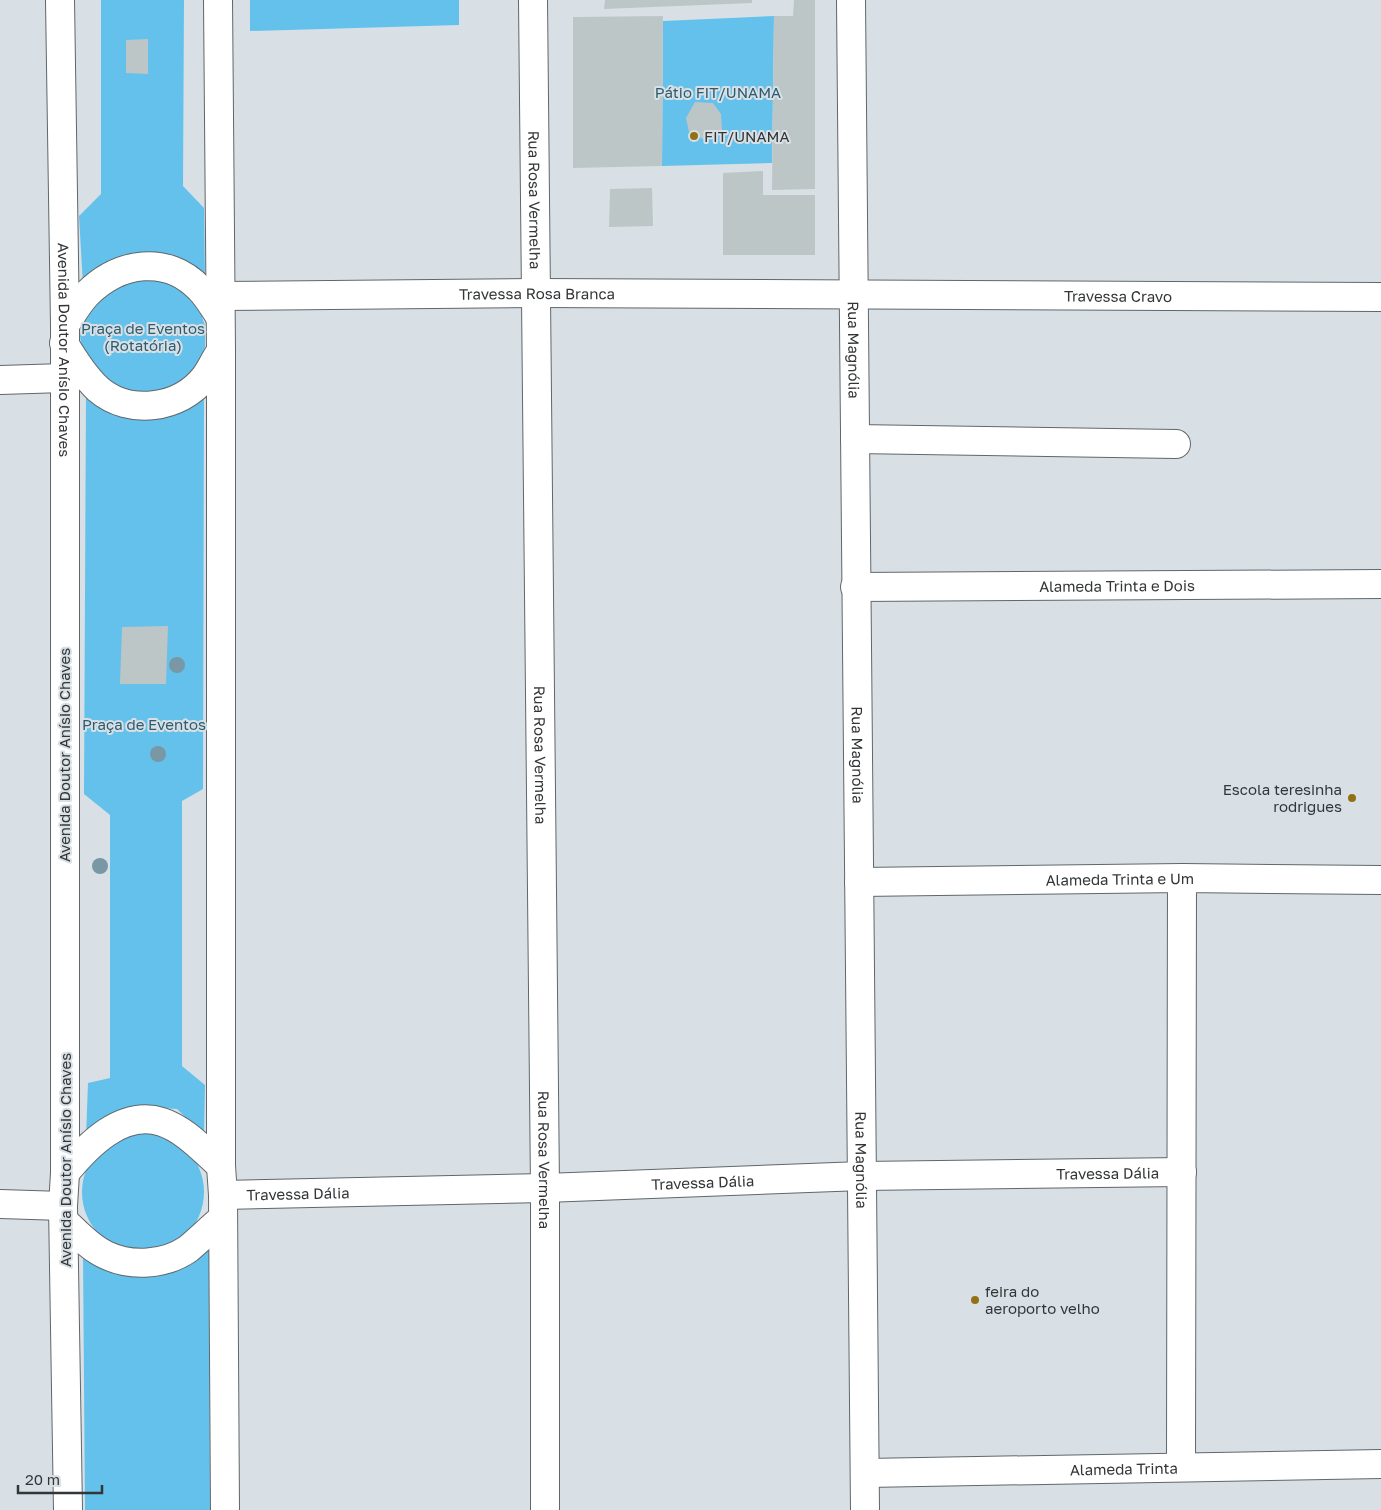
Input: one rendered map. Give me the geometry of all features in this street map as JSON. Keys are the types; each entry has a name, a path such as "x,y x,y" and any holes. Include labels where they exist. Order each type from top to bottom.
{"street":[{"name":"Avenida Doutor Anísio Chaves","path":"60,0 64,334 64,1213 68,1510"},
{"path":"218,0 219,307 221,351 220,1166 223,1206 225,1510"},
{"name":"Rua Rosa Vermelha","path":"533,0 545,1188 545,1510"},
{"name":"Rua Magnólia","path":"851,0 855,587 866,1510"},
{"path":"219,307 180,272 165,267 146,265 120,271 104,279 86,295 64,334 83,373 98,389 116,400 141,406 158,405 179,397 191,389 204,378 221,351"},
{"name":"Travessa Rosa Branca","path":"219,307 537,293 854,294"},
{"name":"Travessa Cravo","path":"854,294 1381,297"},
{"path":"0,380 64,378"},
{"path":"854,439 1176,444"},
{"name":"Alameda Trinta e Dois","path":"855,587 1381,584"},
{"path":"1181,1467 1182,878"},
{"name":"Alameda Trinta e Um","path":"858,882 1182,878 1381,880"},
{"path":"65,1173 96,1140 129,1122 147,1119 162,1122 175,1128 220,1166"},
{"name":"Travessa Dália","path":"223,1206 545,1188 862,1176 1182,1172"},
{"path":"0,1204 64,1213 105,1255 122,1261 141,1263 158,1261 186,1250 223,1206"},
{"name":"Alameda Trinta","path":"866,1473 1381,1464"}],"green space":[{"path":"101,0 184,0 183,186 204,208 205,277 163,256 116,258 83,285 79,216 101,194"},
{"path":"250,0 459,0 459,25 250,31"},
{"name":"Pátio FIT/UNAMA","path":"774,16 772,163 662,166 663,21"},
{"name":"Praça de Eventos (Rotatória)","path":"149,274 186,291 199,307 205,326 205,347 198,367 168,395 127,398 83,357 80,336 84,316 94,298"},
{"name":"Praça de Eventos","path":"204,391 203,789 182,801 182,1066 205,1085 204,1135 177,1109 143,1107 86,1137 88,1083 110,1078 110,815 84,794 86,394 118,415 141,420 167,418 184,410"},
{"path":"143,1131 166,1136 186,1149 199,1169 204,1192 199,1215 186,1235 166,1248 143,1253 120,1248 100,1235 87,1215 82,1192 87,1169 100,1149 120,1136"},
{"path":"209,1249 210,1510 85,1510 83,1255"}],"building":[{"path":"605,0 752,0 752,3 604,9"},
{"path":"794,0 815,0 815,189 772,190 774,16 793,16"},
{"path":"663,16 662,166 573,168 573,17"},
{"path":"148,39 148,74 126,73 126,40"},
{"path":"695,102 713,103 721,114 722,130 705,140 689,132 686,118"},
{"path":"763,171 763,195 815,195 815,255 723,255 723,173"},
{"path":"652,188 653,226 609,227 610,189"},
{"path":"168,626 166,684 120,684 122,627"}],"place":[{"name":"FIT/UNAMA","path":"694,136"},
{"name":"Escola teresinha rodrigues","path":"1352,798"},
{"name":"feira do aeroporto velho","path":"975,1300"}]}
